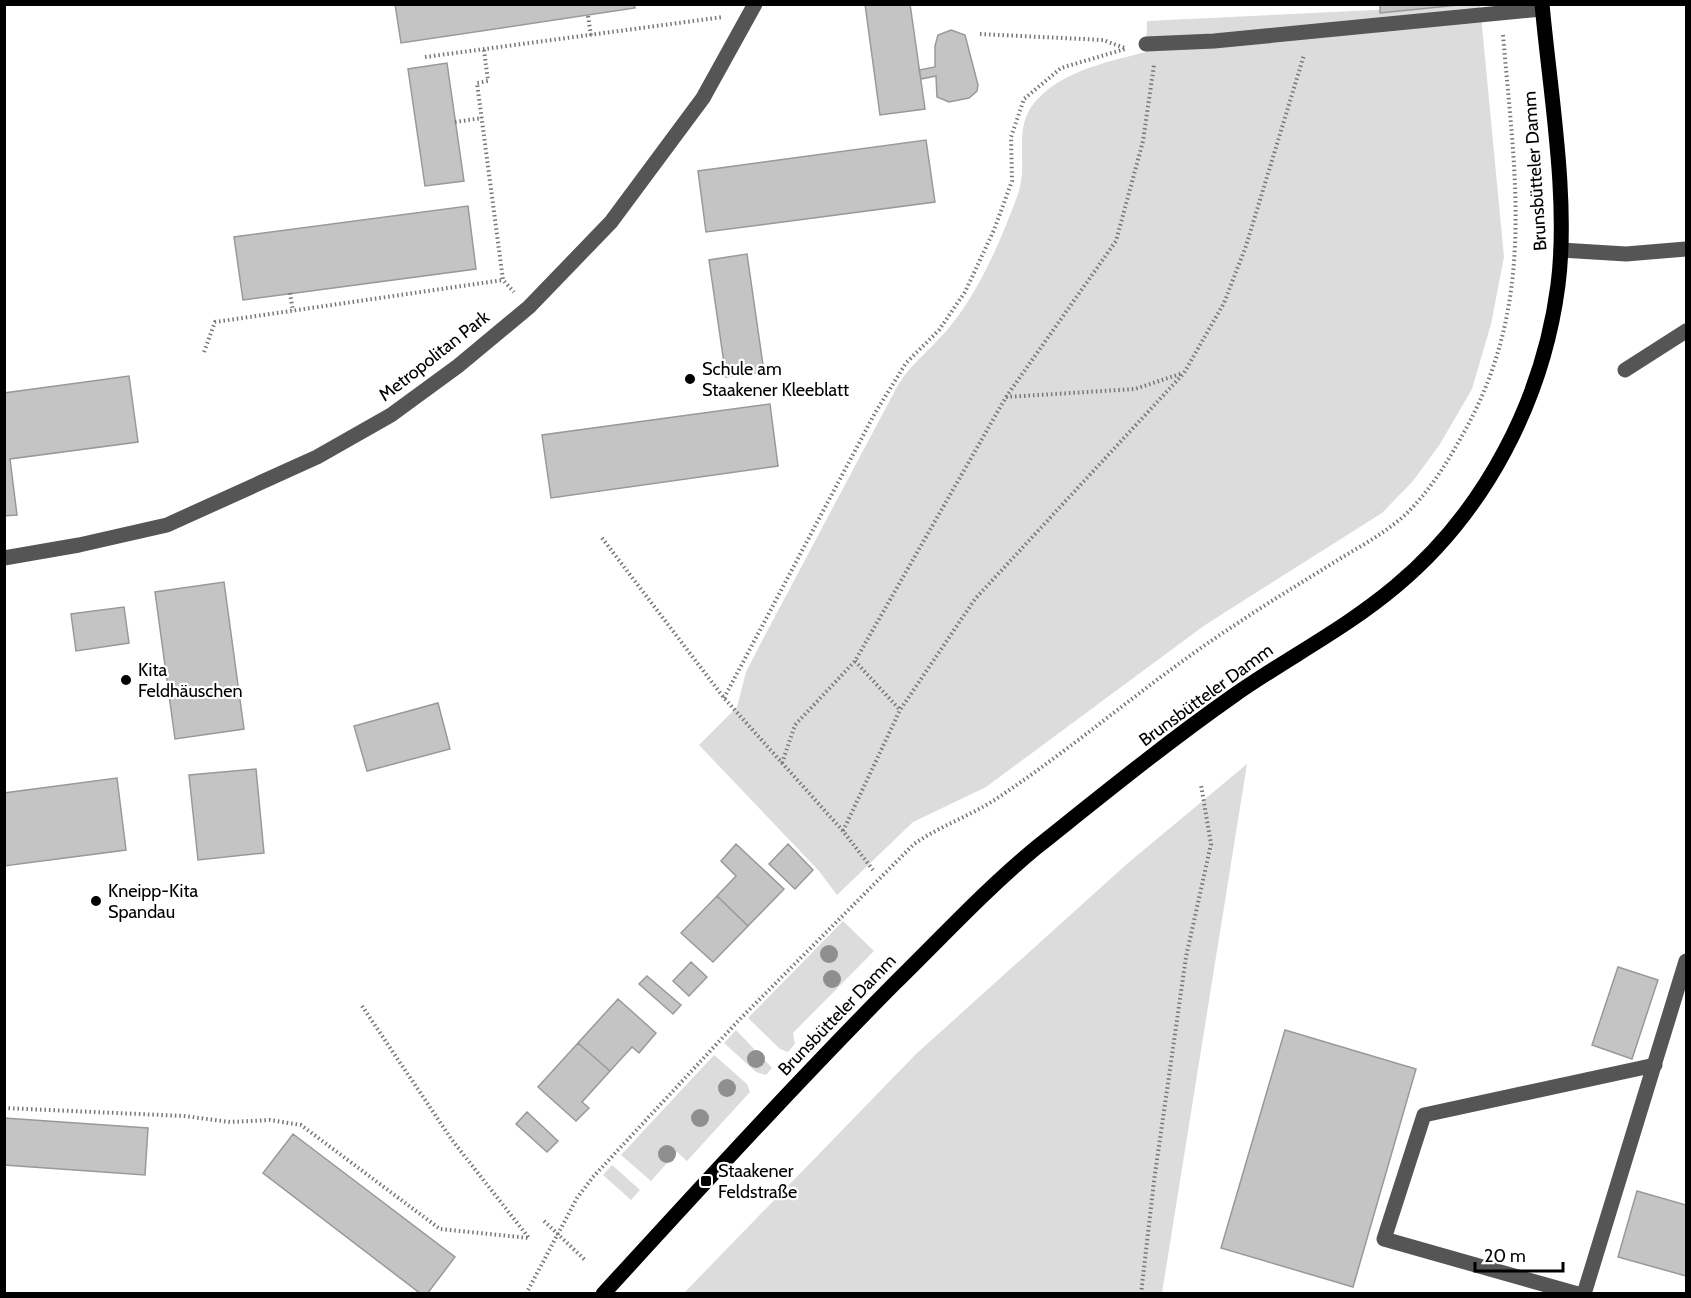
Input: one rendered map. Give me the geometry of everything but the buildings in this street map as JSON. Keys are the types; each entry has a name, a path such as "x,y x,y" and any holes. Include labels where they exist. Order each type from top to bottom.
{"main road":[{"name":"Brunsbütteler Damm","path":"603,1293 817,1062 987,892 1035,849 1231,698 1339,629 1396,586 1440,545 1479,496 1508,445 1533,389 1547,344 1558,286 1561,250 1560,201 1542,7"}],"street":[{"path":"1152,44 1301,33 1542,7"},
{"name":"Metropolitan Park","path":"4,558 80,545 167,525 317,457 392,415 458,366 529,307 611,222 703,98 753,9"},
{"path":"1561,250 1626,254 1686,249"},
{"path":"1625,370 1686,331"},
{"path":"1584,1293 1686,961"},
{"path":"1578,1293 1384,1239 1424,1115 1655,1065"}],"path":[{"path":"425,57 591,36 753,9"},
{"path":"526,1293 577,1198 593,1177 739,1020 914,843 939,827 994,800 1235,624 1380,534 1405,514 1426,491 1448,462 1476,412 1493,370 1507,319 1515,273 1518,215 1501,13"},
{"path":"588,16 591,36"},
{"path":"843,831 900,710 975,599 1184,373 1224,303 1246,246 1305,60 1301,33"},
{"path":"980,34 1103,40 1125,48"},
{"path":"724,698 875,413 906,363 939,330 965,292 994,230 1012,181 1011,137 1024,99 1061,68 1125,48 1152,44 1143,141 1116,241 1006,397 855,661 795,725 782,764"},
{"path":"484,50 488,81 477,83 503,280 529,307"},
{"path":"455,122 482,118"},
{"path":"204,352 215,322 503,280"},
{"path":"290,293 292,311"},
{"path":"1006,397 1135,389 1184,373"},
{"path":"602,538 724,698 843,831 873,870"},
{"path":"855,661 900,710"},
{"path":"1141,1293 1154,1181 1186,957 1211,844 1201,785"},
{"path":"4,1108 184,1116 230,1122 270,1120 301,1125 440,1229 529,1238 452,1140 362,1006"},
{"path":"544,1221 585,1260"}],"shaded area":[{"path":"1480,5 1504,257 1491,324 1472,389 1440,444 1413,481 1382,513 1205,625 986,787 913,822 837,895 819,871 699,745 737,707 746,672 898,385 963,310 981,278 998,245 1018,194 1021,182 1024,123 1035,102 1046,91 1072,75 1146,52 1147,21"},
{"path":"1247,764 1162,1293 684,1293 916,1054 1128,863"},
{"path":"843,921 874,951 793,1033 795,1044 788,1052 780,1049 748,1018"},
{"path":"736,1030 772,1068 766,1075 756,1072 724,1043"},
{"path":"714,1055 747,1084 750,1092 687,1161 677,1152 651,1181 621,1155"},
{"path":"612,1165 640,1190 631,1200 603,1175"}],"place":[{"name":"Schule am Staakener Kleeblatt","path":"690,379"},
{"name":"Kita Feldhäuschen","path":"126,680"},
{"name":"Kneipp-Kita Spandau","path":"96,901"},
{"name":"Staakener Feldstraße","path":"706,1181"}]}
